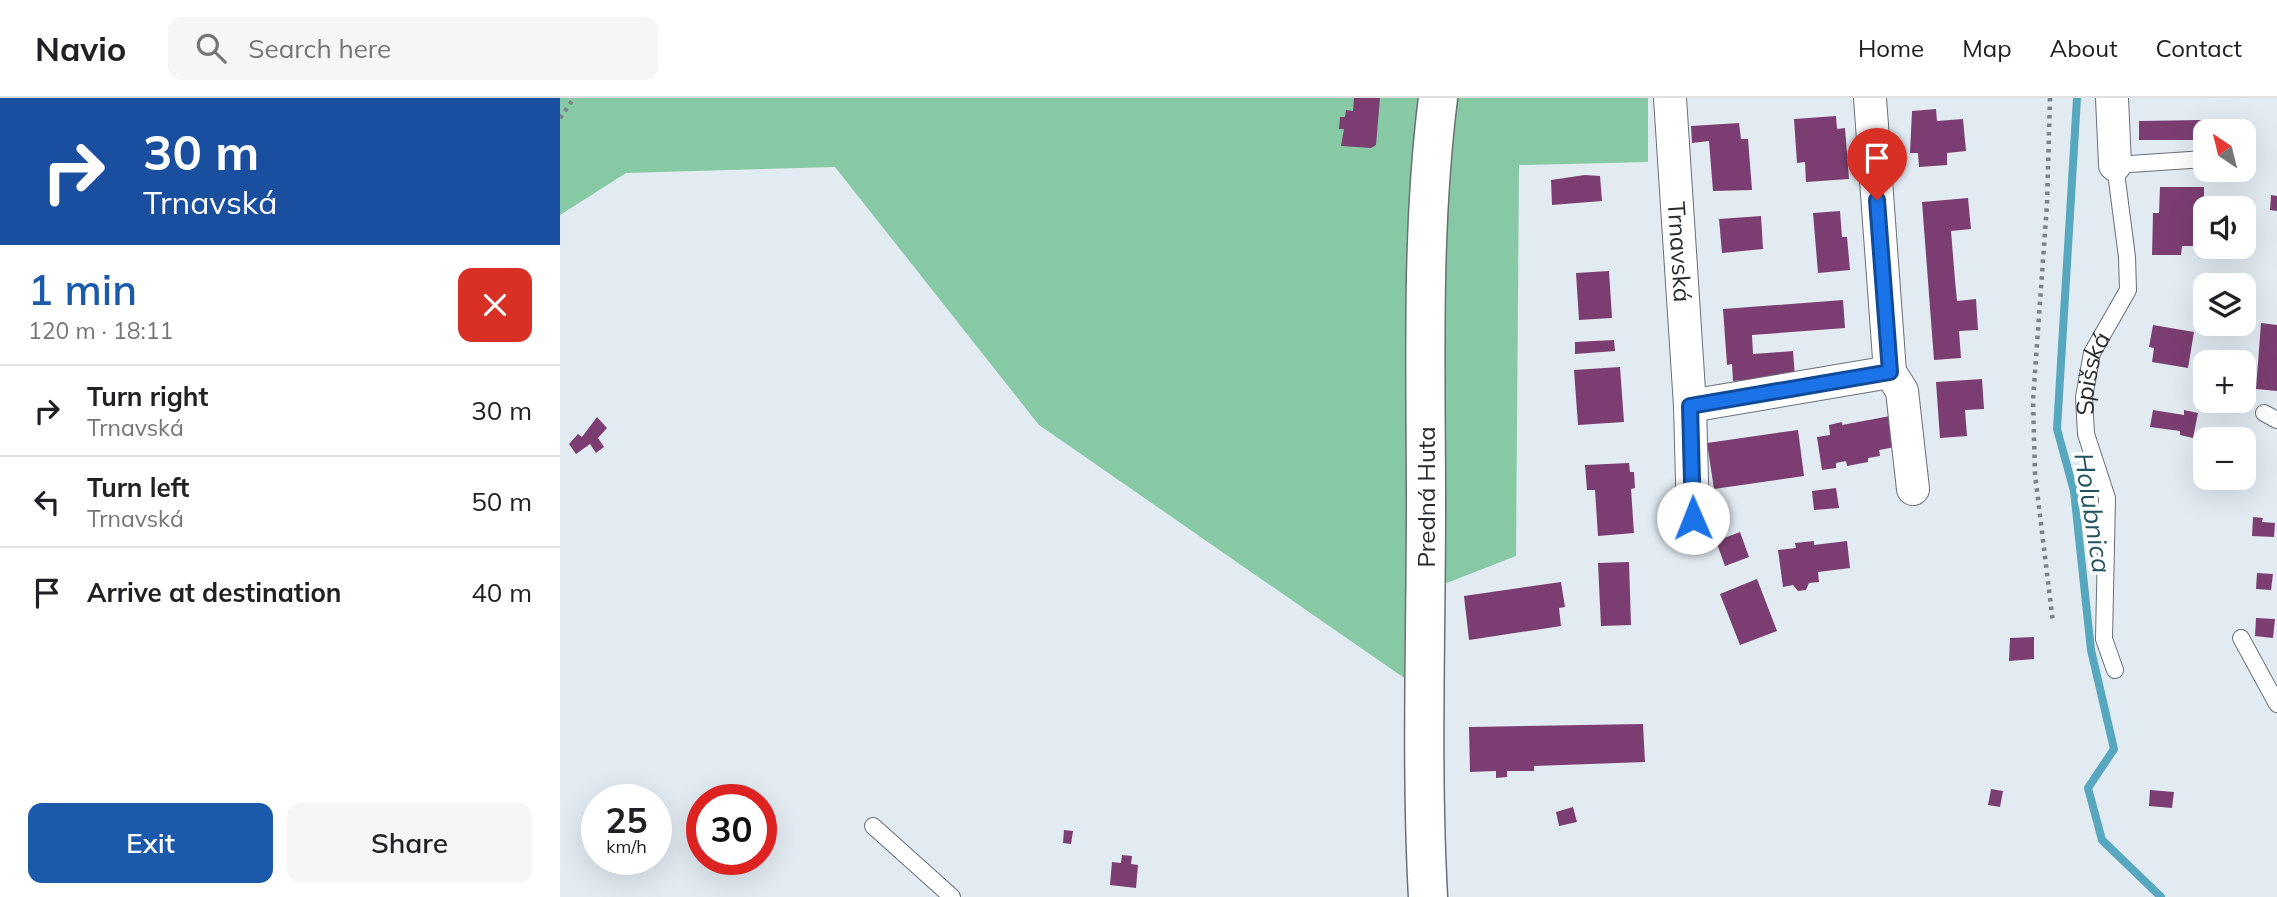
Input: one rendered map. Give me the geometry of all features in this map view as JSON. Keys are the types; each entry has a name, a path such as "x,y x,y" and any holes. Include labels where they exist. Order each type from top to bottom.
{"main road":[{"name":"Predná Huta","path":"1428,897 1423,805 1426,331 1429,207 1438,98"}],"street":[{"name":"Trnavská","path":"1670,98 1690,406 1693,518"},
{"path":"1870,98 1890,372 1902,391 1913,489"},
{"name":"Spišská","path":"2112,98 2115,164"},
{"path":"1690,406 1890,372"}],"lane":[{"path":"2115,164 2193,160"},
{"name":"Spišská","path":"2115,164 2127,257 2128,290 2092,353 2084,397 2086,434 2107,498 2104,639 2115,670"},
{"path":"2241,638 2277,704"},
{"path":"873,826 952,897"}],"path":[{"path":"560,118 574,98"},
{"path":"2050,98 2047,204 2033,400 2035,474 2053,622"}],"green space":[{"path":"560,98 1648,98 1648,162 1519,165 1516,556 1444,584 1436,700 1039,425 835,167 626,173 560,215"}],"building":[{"path":"1354,98 1380,98 1376,145 1371,148 1341,146 1344,129 1339,129 1340,117 1345,117 1346,110 1353,111"},
{"path":"1936,109 1937,121 1963,119 1966,151 1947,153 1947,165 1919,167 1918,153 1910,153 1912,111"},
{"path":"1836,116 1837,129 1845,128 1849,179 1806,182 1805,162 1797,163 1794,119"},
{"path":"2193,120 2193,140 2139,140 2139,121"},
{"path":"1739,123 1741,139 1748,139 1752,190 1713,191 1709,141 1692,143 1691,126"},
{"path":"1585,175 1600,176 1602,201 1552,205 1551,180"},
{"path":"2160,187 2204,187 2204,196 2193,196 2193,246 2182,246 2181,255 2152,255 2153,213 2159,213"},
{"path":"2271,195 2277,196 2277,211 2270,210"},
{"path":"1968,198 1971,229 1951,231 1957,301 1976,299 1978,330 1959,331 1961,358 1934,360 1922,202"},
{"path":"1840,211 1842,237 1847,237 1850,270 1818,273 1813,213"},
{"path":"1761,216 1763,249 1722,253 1719,219"},
{"path":"1609,271 1612,318 1579,320 1576,273"},
{"path":"1843,300 1845,328 1752,335 1753,354 1793,351 1795,377 1733,381 1732,364 1727,365 1723,309"},
{"path":"2261,323 2277,325 2277,391 2256,389"},
{"path":"2153,325 2193,332 2188,368 2152,362 2154,348 2149,347"},
{"path":"1614,340 1615,351 1575,354 1575,342"},
{"path":"1620,367 1624,422 1578,425 1574,370"},
{"path":"1982,379 1984,409 1965,410 1967,436 1940,438 1936,382"},
{"path":"2153,410 2184,415 2184,410 2198,413 2193,427 2193,438 2180,435 2180,431 2150,427"},
{"path":"1890,416 1895,447 1879,450 1880,456 1868,458 1868,462 1847,466 1846,461 1836,463 1836,468 1822,470 1817,437 1830,435 1829,425"},
{"path":"597,417 607,428 598,438 604,447 596,453 590,444 576,454 569,444 578,434 582,437"},
{"path":"1798,430 1804,476 1714,489 1707,443"},
{"path":"1629,463 1630,472 1634,472 1635,488 1631,489 1634,533 1598,536 1595,490 1587,490 1585,465"},
{"path":"1836,488 1839,508 1814,510 1812,491"},
{"path":"2253,517 2263,518 2262,522 2275,523 2274,537 2252,536"},
{"path":"1740,532 1749,557 1725,566 1716,541"},
{"path":"1814,541 1814,545 1847,541 1850,568 1818,572 1819,582 1809,583 1806,590 1798,591 1793,585 1783,587 1778,550 1796,548 1795,543"},
{"path":"1629,562 1631,625 1601,626 1598,563"},
{"path":"2257,573 2273,574 2271,590 2256,589"},
{"path":"1757,579 1777,631 1740,645 1720,594"},
{"path":"1561,582 1565,607 1559,608 1561,626 1469,640 1464,596"},
{"path":"2256,618 2275,619 2273,638 2255,636"},
{"path":"2034,637 2034,659 2009,661 2010,638"},
{"path":"1643,724 1645,762 1534,766 1534,771 1507,771 1507,777 1496,778 1496,771 1470,772 1469,727"},
{"path":"1991,789 2003,791 2000,807 1988,805"},
{"path":"2150,790 2174,792 2172,808 2149,806"},
{"path":"1573,807 1577,822 1559,826 1556,812"},
{"path":"1064,830 1073,831 1071,844 1063,843"},
{"path":"1122,855 1132,856 1131,864 1138,865 1136,888 1110,885 1112,862 1121,863"}],"waterway":[{"name":"Holubnica","path":"2077,98 2057,429 2074,491 2091,650 2114,749 2088,788 2102,840 2161,897"}],"route":[{"path":"1693,518 1690,406 1890,372 1877,200"}]}
